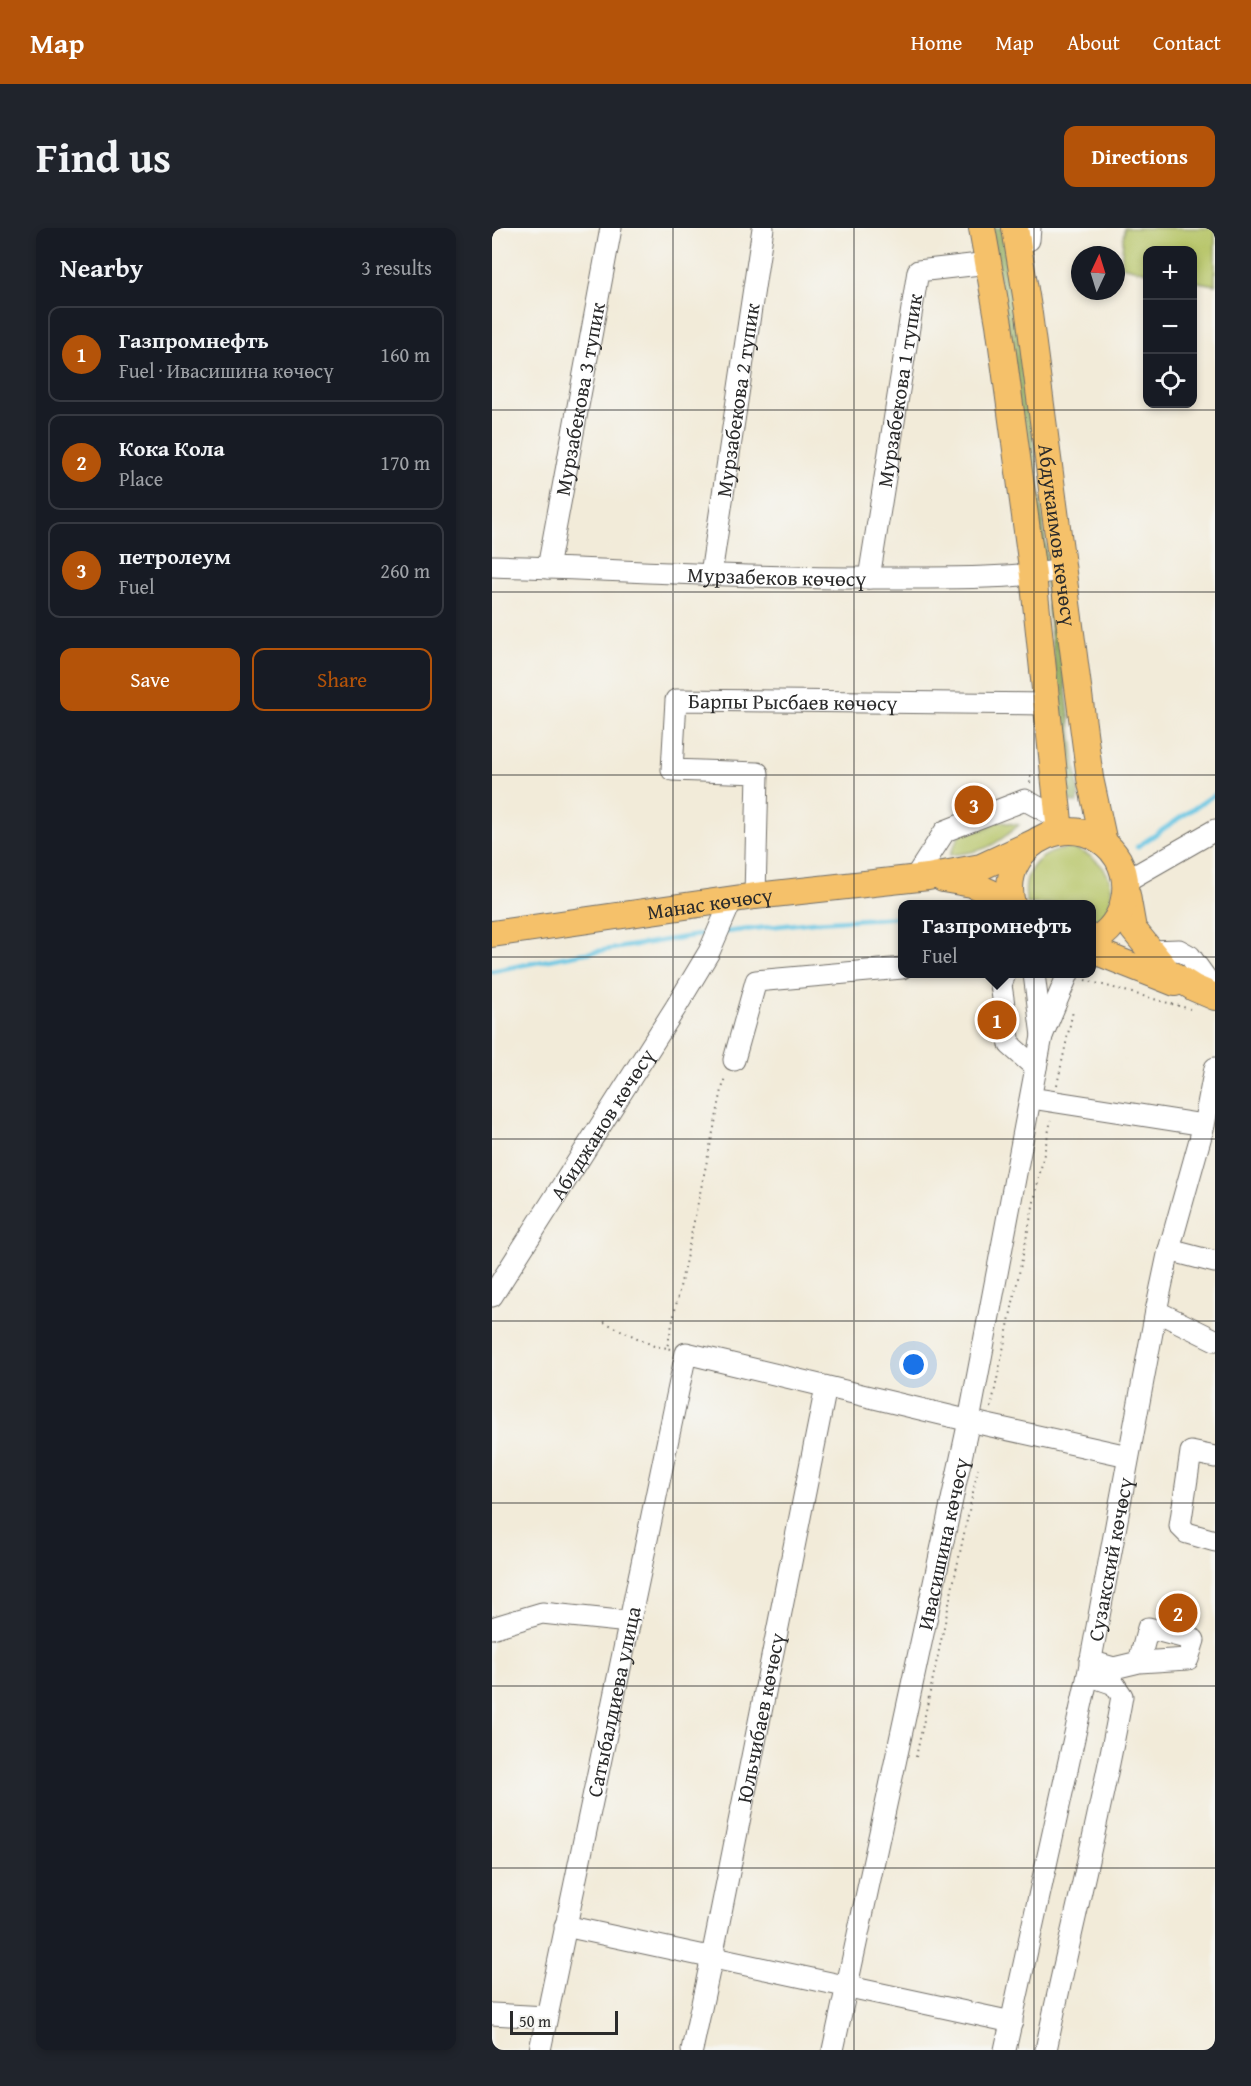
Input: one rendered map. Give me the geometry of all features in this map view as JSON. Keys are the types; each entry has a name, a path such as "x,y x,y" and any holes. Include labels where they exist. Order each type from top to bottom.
{"main road":[{"name":"Абдукаимов көчөсү","path":"982,228 999,324 1033,575 1059,824"},
{"name":"Абдукаимов көчөсү","path":"1024,232 1029,315 1062,570 1090,778 1104,843"},
{"path":"921,878 981,867 1033,843 1059,824 1083,833 1104,843 1122,866 1133,929 1167,971 1194,988 1209,1002"},
{"path":"1012,900 1011,875 1023,852 1033,843"},
{"path":"921,878 972,884 1006,900"},
{"name":"Манас көчөсү","path":"492,934 738,905 921,878"},
{"path":"1096,939 1113,926 1122,909 1126,886"},
{"path":"1096,952 1209,1002"}],"street":[{"name":"Мурзабекова 3 тупик","path":"548,567 611,228"},
{"name":"Мурзабекова 2 тупик","path":"711,574 763,228"},
{"name":"Мурзабекова 1 тупик","path":"869,578 918,271 988,263"},
{"name":"Мурзабеков көчөсү","path":"492,566 869,578 1033,575 1062,570"},
{"name":"Барпы Рысбаев көчөсү","path":"738,905 758,773 672,770 676,700 1046,704"},
{"path":"921,878 945,831 1025,800 1059,824"},
{"path":"1126,886 1215,830"},
{"name":"Абиджанов көчөсү","path":"492,1296 738,905"},
{"path":"1150,951 1179,950 1190,956 1215,991"},
{"path":"734,1060 756,981 898,968"},
{"path":"1004,978 1001,985 1010,1045 1036,1068"},
{"path":"1035,978 1042,1036"},
{"path":"1042,1036 1073,979"},
{"name":"Ивасишина көчөсү","path":"833,2050 978,1423 1042,1036"},
{"name":"Сузакский көчөсү","path":"1005,2050 1089,1668 1156,1311 1204,1125 1215,1068"},
{"path":"1030,1098 1204,1125"},
{"path":"1170,1250 1215,1262"},
{"path":"1156,1311 1215,1340"},
{"path":"676,1350 978,1423 1128,1456"},
{"name":"Сатыбалдиева улица","path":"540,2050 629,1622 676,1350"},
{"name":"Юльчибаев көчөсү","path":"692,2050 826,1387"},
{"path":"1215,1457 1191,1452 1180,1526 1187,1533 1215,1541"},
{"path":"492,1628 542,1614 629,1622"},
{"path":"1089,1668 1114,1668 1139,1662"},
{"path":"1046,2050 1067,1945 1093,1842 1122,1696 1114,1684 1089,1668"},
{"path":"565,1926 1011,2022"},
{"path":"492,2014 546,2017"}],"path":[{"path":"1073,979 1209,1002"},
{"path":"978,1423 1055,1102 1074,1006"},
{"path":"604,1322 654,1346 676,1350 725,1076 734,1060"},
{"path":"915,1761 980,1460"}],"green space":[{"path":"991,228 1003,228 1022,341 1048,563 1041,564"},
{"path":"1124,228 1215,228 1215,285 1197,282 1197,246 1143,246 1143,271 1125,267 1125,246 1123,246"},
{"path":"1045,578 1053,580 1079,795 1077,803 1069,800"},
{"path":"991,820 1019,825 988,847 950,855 960,834"},
{"path":"1070,848 1096,860 1110,880 1112,892 1110,904 1096,923 1096,900 1027,900 1026,882 1029,873 1040,859 1059,850"}],"waterway":[{"path":"1137,847 1215,794"},
{"path":"725,932 813,922 898,917"},
{"path":"492,971 711,933"}],"place":[{"name":"петролеум","path":"974,805"},
{"name":"Газпромнефть","path":"997,1020"},
{"name":"Кока Кола","path":"1178,1613"}]}
